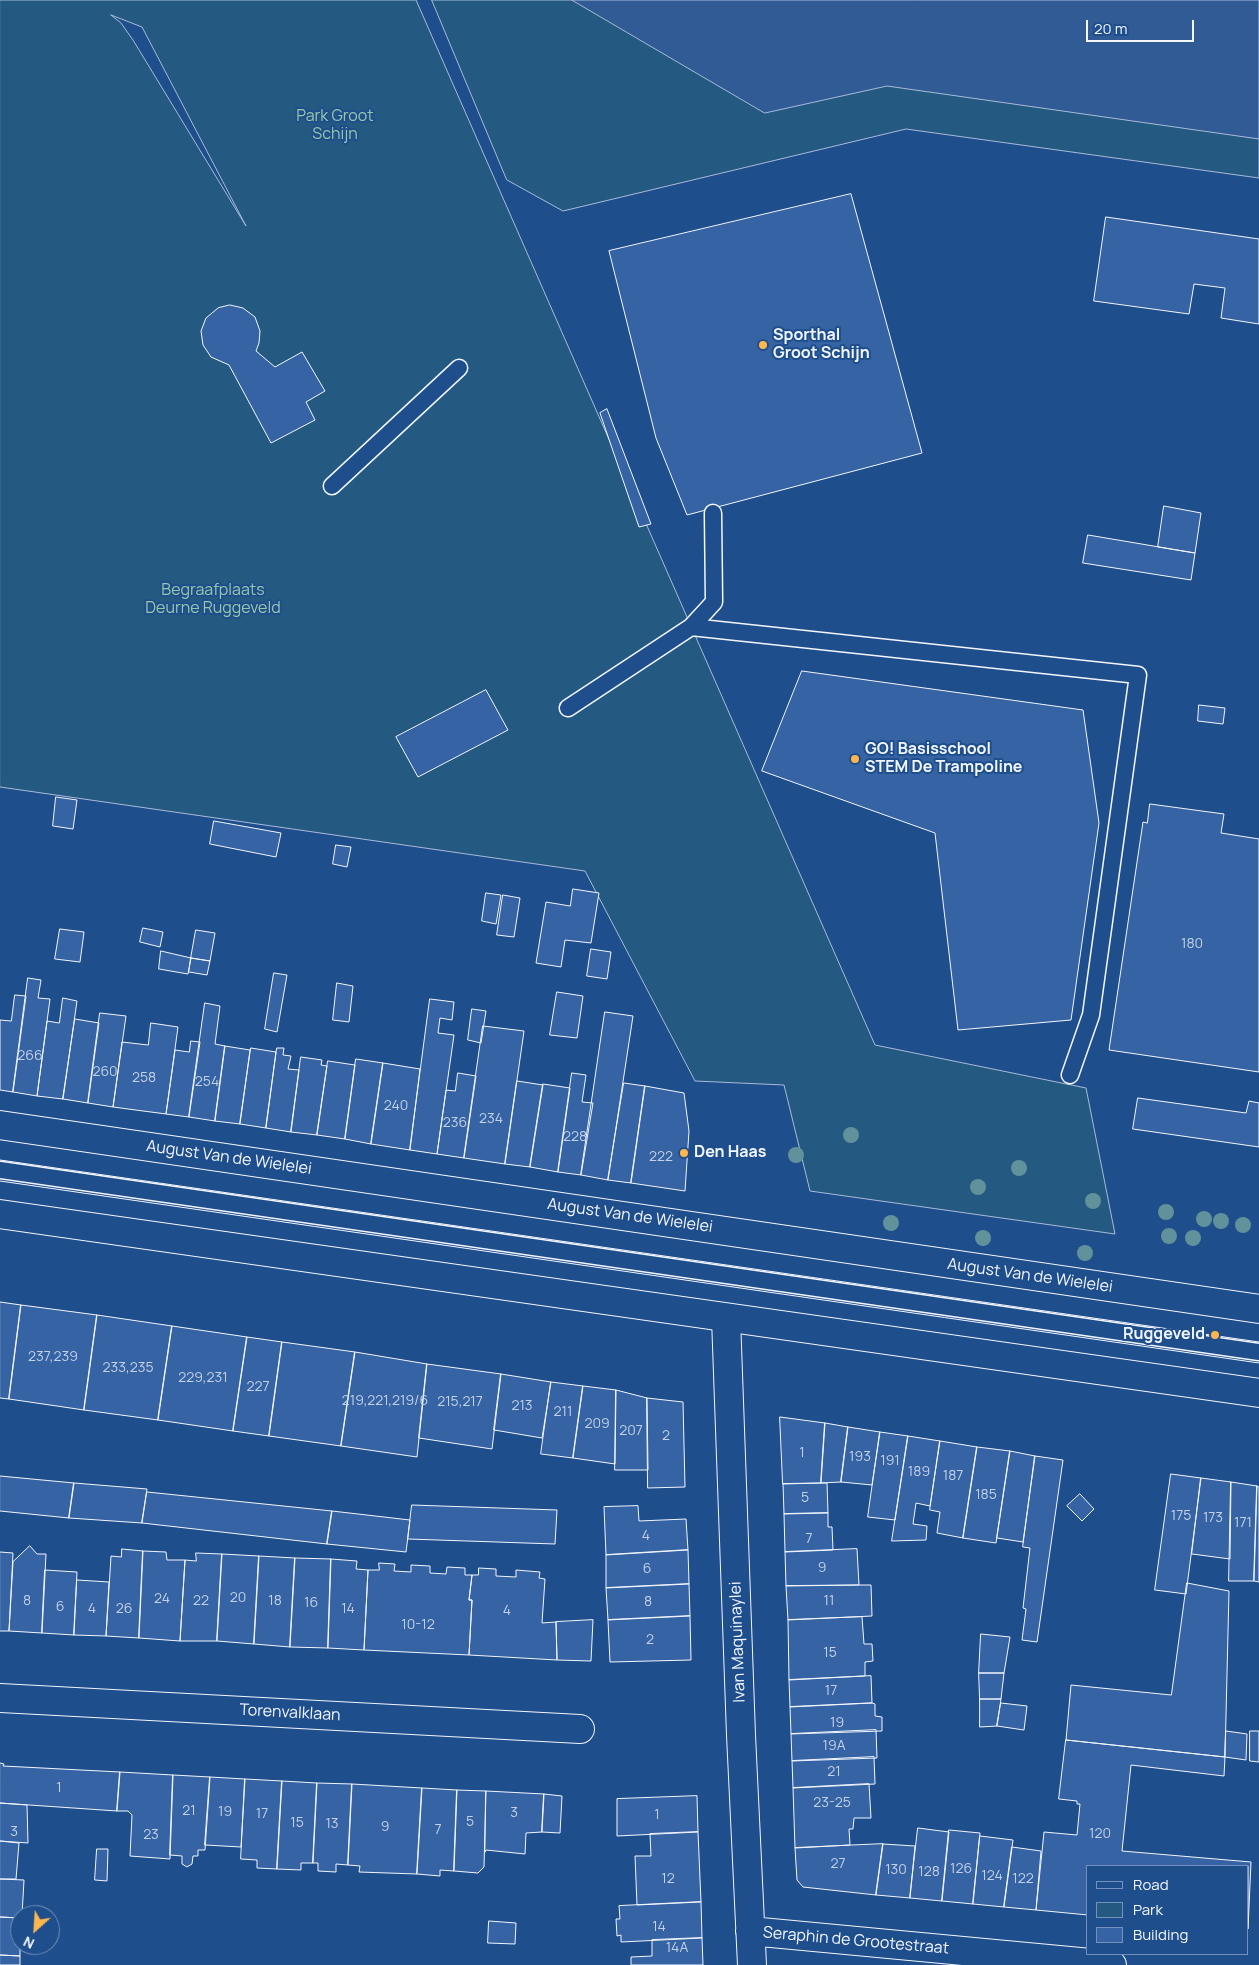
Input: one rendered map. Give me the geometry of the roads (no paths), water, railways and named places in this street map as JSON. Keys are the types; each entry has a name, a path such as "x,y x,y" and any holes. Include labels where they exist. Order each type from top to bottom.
{"main road":[{"name":"August Van de Wielelei","path":"0,1126 1259,1309"},
{"path":"0,1214 1259,1393"},
{"name":"Ivan Maquinaylei","path":"726,1318 752,1965"},
{"name":"Torenvalklaan","path":"0,1698 580,1729"},
{"name":"Seraphin de Grootestraat","path":"750,1931 1112,1965"}],"lane":[{"path":"332,486 459,368"},
{"path":"568,708 691,627 714,602 713,512"},
{"path":"691,627 1138,675 1091,1015 1070,1074"},
{"path":"0,1170 1259,1352"}],"tram line":[{"path":"0,1160 1259,1342"},
{"path":"0,1181 1259,1363"}],"place":[{"name":"Sporthal Groot Schijn","path":"763,345"},
{"name":"GO! Basisschool STEM De Trampoline","path":"855,759"},
{"name":"Den Haas","path":"684,1153"},
{"name":"Ruggeveld","path":"1215,1335"}],"park label":[{"name":"Park Groot Schijn","path":"335,126"},
{"name":"Begraafplaats Deurne Ruggeveld","path":"213,600"}]}
